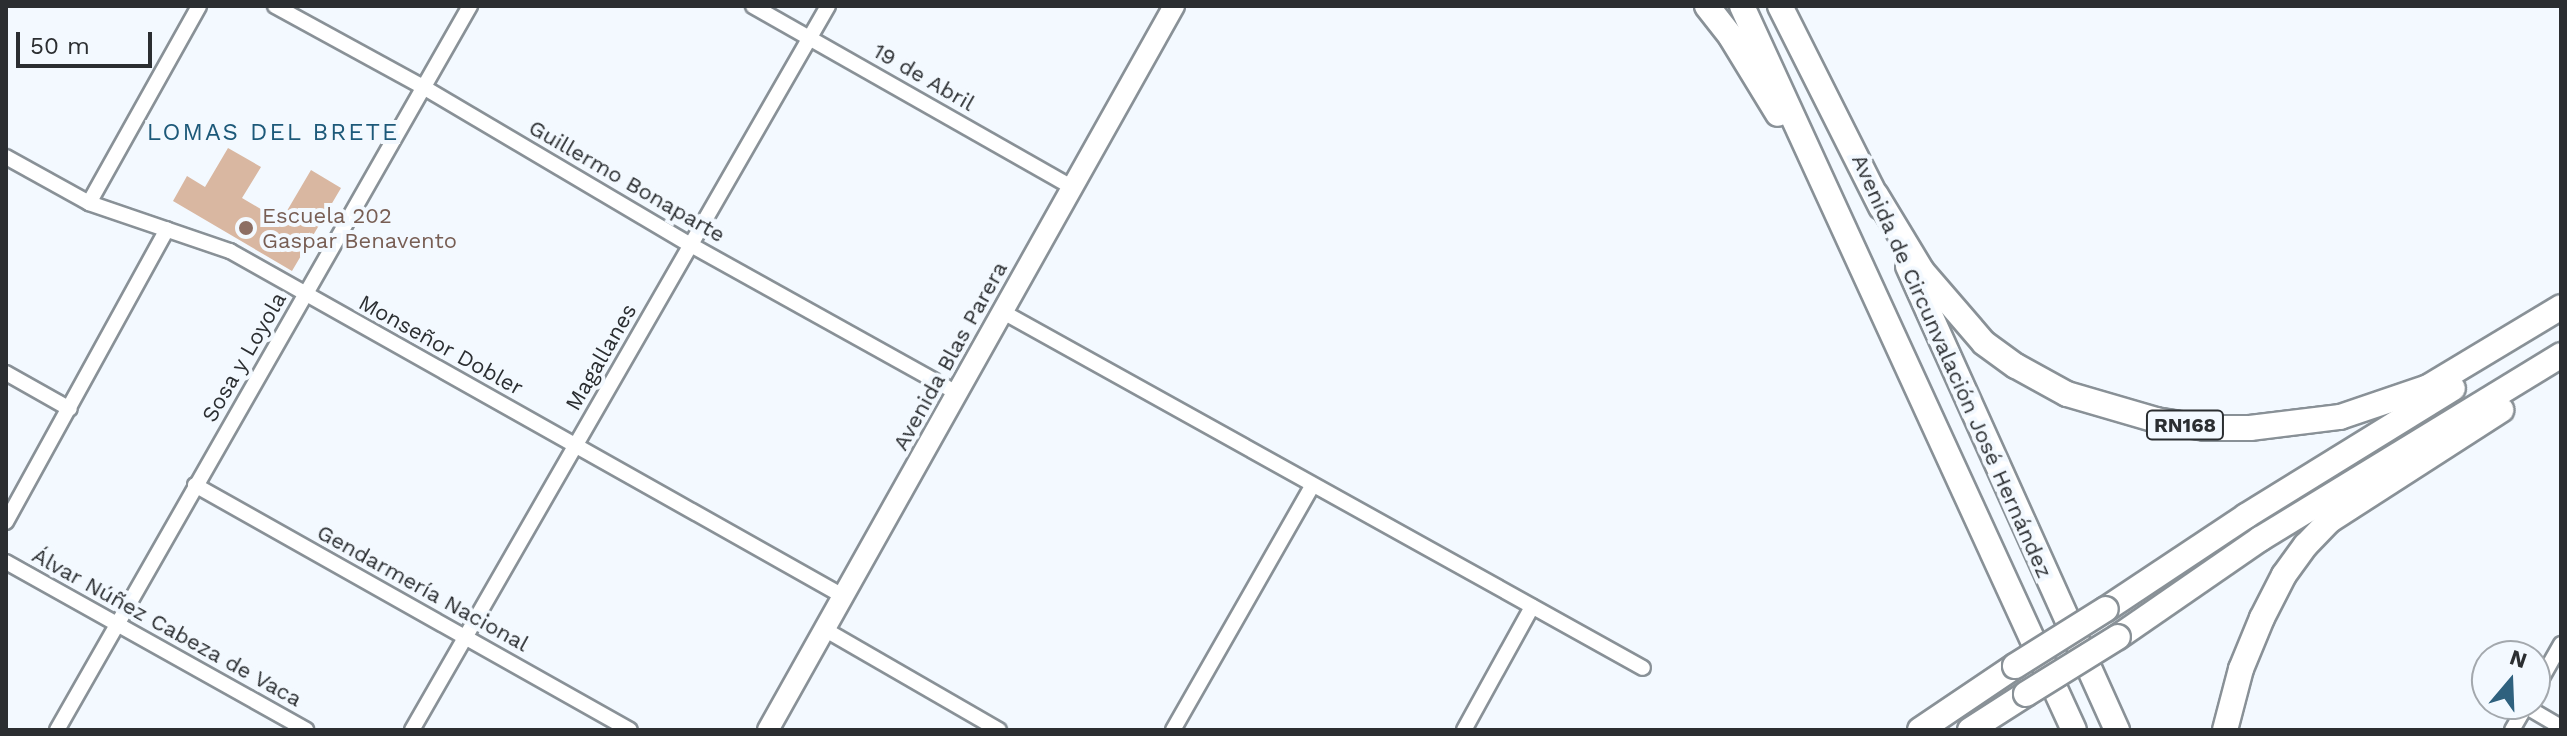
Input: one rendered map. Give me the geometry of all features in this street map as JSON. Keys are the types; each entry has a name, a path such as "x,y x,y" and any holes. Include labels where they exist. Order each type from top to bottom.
{"highway":[{"path":"1707,6 1731,37 1835,210"},
{"name":"Avenida de Circunvalación José Hernández","path":"1742,6 2074,730"},
{"name":"Avenida de Circunvalación José Hernández","path":"1780,6 1876,195 2117,730"},
{"path":"1787,6 1797,39"},
{"name":"RN168","path":"1876,195 1922,271 1984,343 2016,366 2067,394 2168,422 2206,428 2250,428 2340,417 2428,387 2561,307"},
{"path":"1920,730 2246,516 2561,322"},
{"path":"1970,730 2118,637 2260,539 2561,355"},
{"path":"2225,730 2241,669 2262,618 2284,575 2306,545 2329,521 2561,371"}],"main road":[{"name":"Avenida Blas Parera","path":"768,730 1174,6"}],"street":[{"path":"89,203 199,6"},
{"name":"Guillermo Bonaparte","path":"275,6 425,88 691,245 957,393"},
{"name":"Sosa y Loyola","path":"57,730 470,6"},
{"name":"19 de Abril","path":"753,6 1073,188"},
{"name":"Magallanes","path":"412,730 828,6"},
{"name":"Monseñor Dobler","path":"6,157 89,203 230,251 843,596"},
{"path":"6,522 167,229"},
{"path":"1003,312 1643,668"},
{"path":"6,373 70,409"},
{"name":"Gendarmería Nacional","path":"195,485 630,730"},
{"path":"1173,730 1313,485"},
{"name":"Álvar Núñez Cabeza de Vaca","path":"6,562 306,730"},
{"path":"1464,730 1532,607"},
{"path":"824,629 999,730"},
{"path":"2551,662 2561,644"}],"building":[{"path":"228,148 261,167 242,198 281,221 311,170 341,188 292,271 173,201 187,176 205,187"}],"place":[{"name":"Escuela 202 Gaspar Benavento","path":"246,228"}],"district":[{"name":"LOMAS DEL BRETE","path":"273,133"}]}
